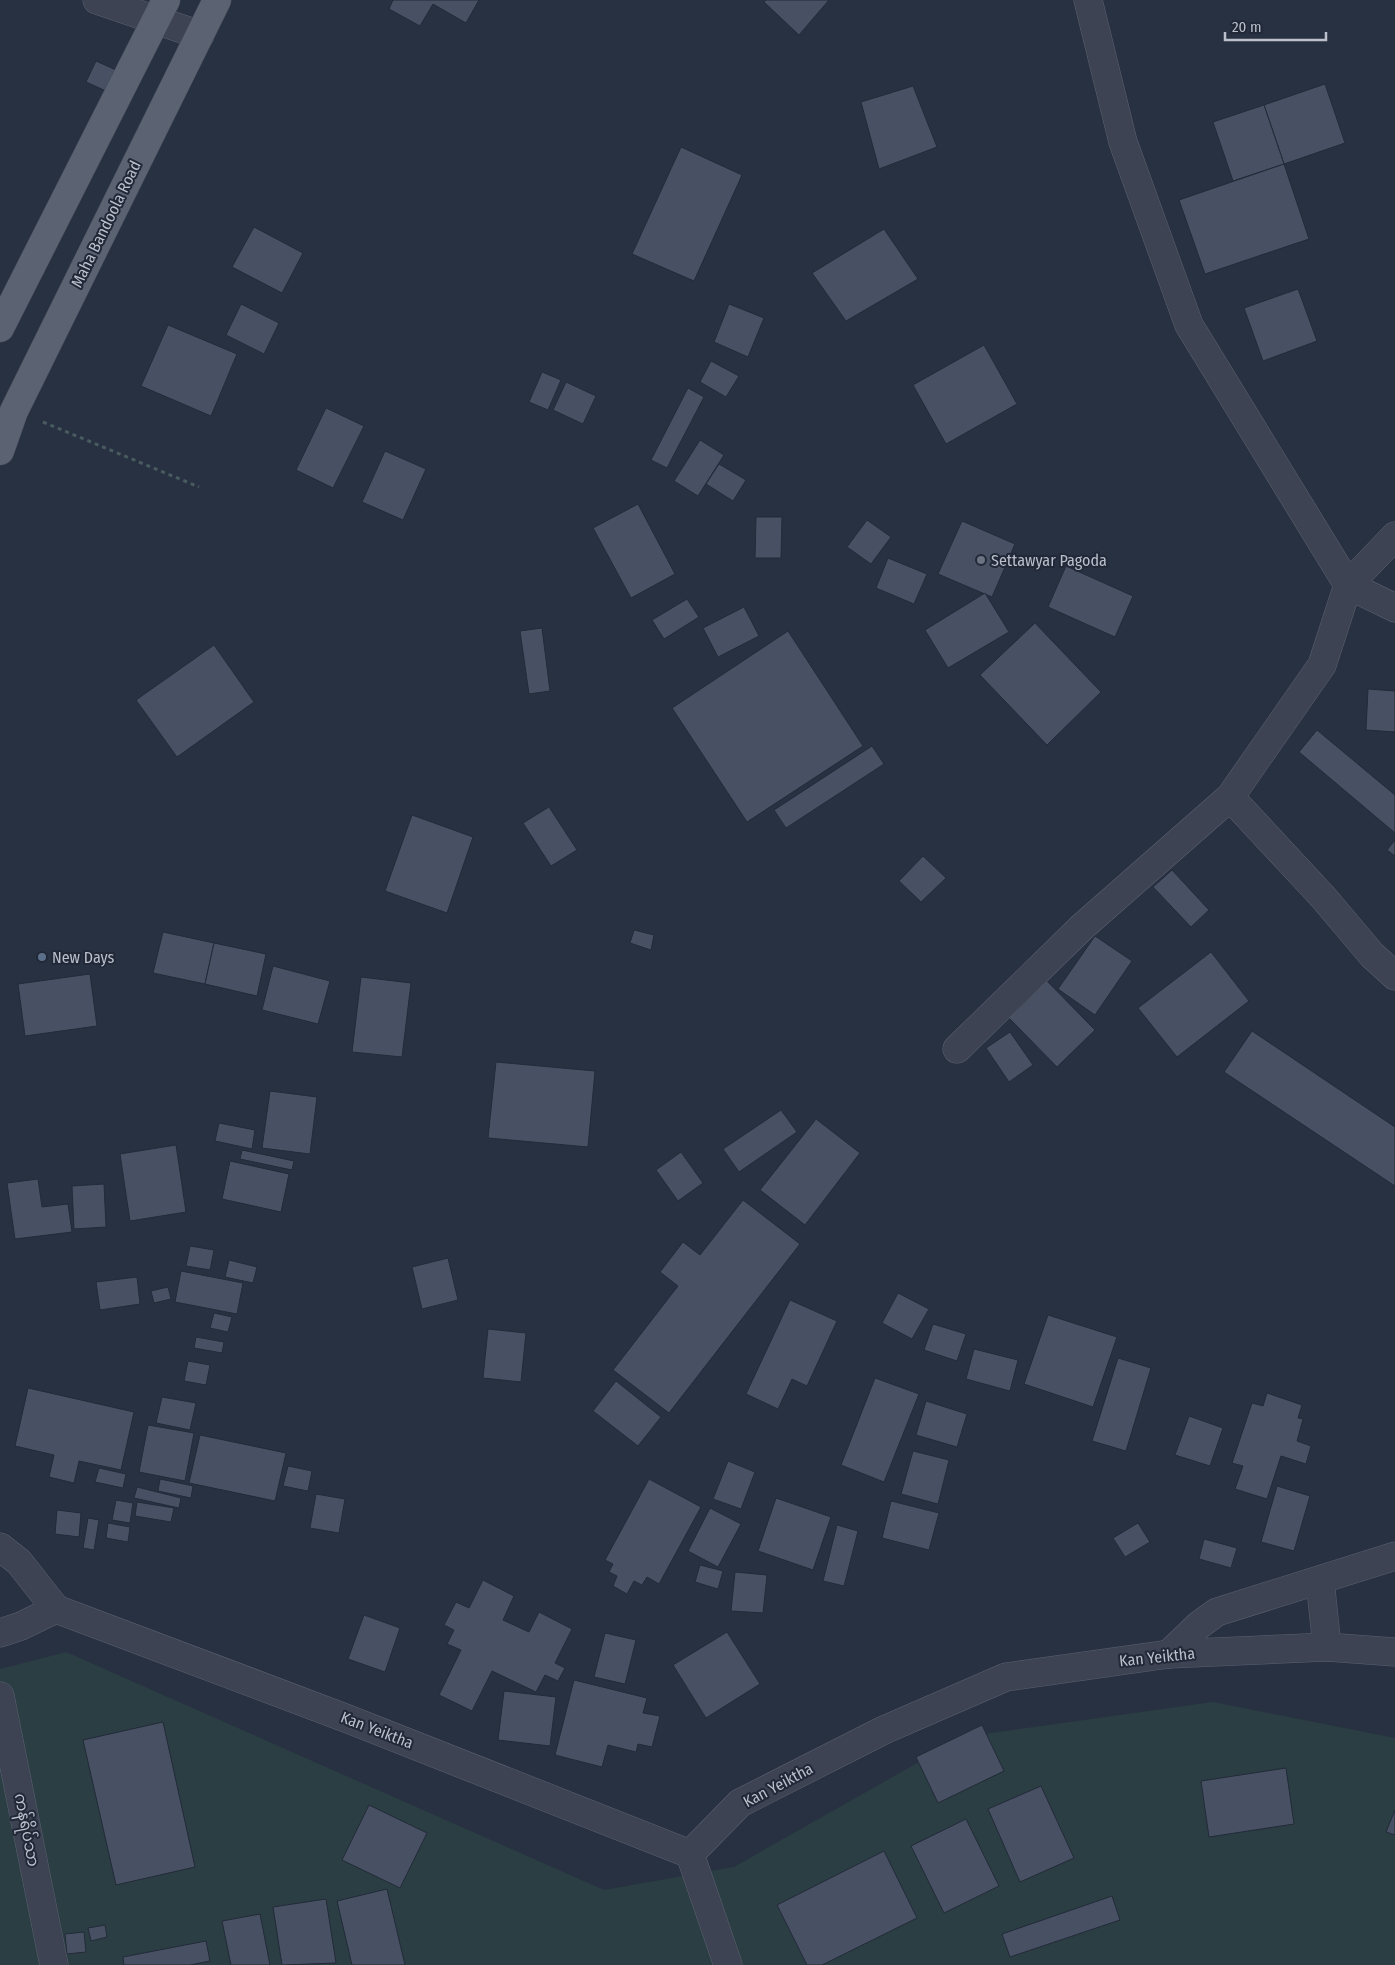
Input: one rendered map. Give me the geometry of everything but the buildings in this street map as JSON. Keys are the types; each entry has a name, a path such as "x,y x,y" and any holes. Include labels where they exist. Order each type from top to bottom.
{"main road":[{"name":"Maha Bandoola Road","path":"0,451 14,411 217,0"},
{"path":"0,328 161,10"}],"street":[{"path":"97,0 161,10 200,35"},
{"path":"1088,0 1123,142 1189,325 1348,585 1395,608"},
{"path":"957,1049 1082,927 1230,797 1322,665 1348,585 1395,536"},
{"path":"1230,797 1323,897 1372,955 1395,976"},
{"path":"0,1547 19,1562 56,1608 21,1626 0,1633"},
{"path":"1169,1654 1199,1625 1217,1612 1395,1556"},
{"path":"1320,1580 1327,1647"},
{"name":"Kan Yeiktha","path":"56,1608 240,1677 690,1854 740,1803 884,1730 1006,1676 1169,1654 1327,1647 1395,1652"},
{"name":"ကန်ရိပ်သာ","path":"0,1696 54,1965"},
{"path":"690,1854 728,1965"}],"path":[{"path":"14,411 199,487"}],"green space":[{"path":"66,1652 604,1890 734,1867 963,1737 1213,1702 1395,1738 1395,1965 0,1965 0,1669"}],"place":[{"name":"Settawyar Pagoda","path":"981,560"},
{"name":"New Days","path":"42,957"}]}
